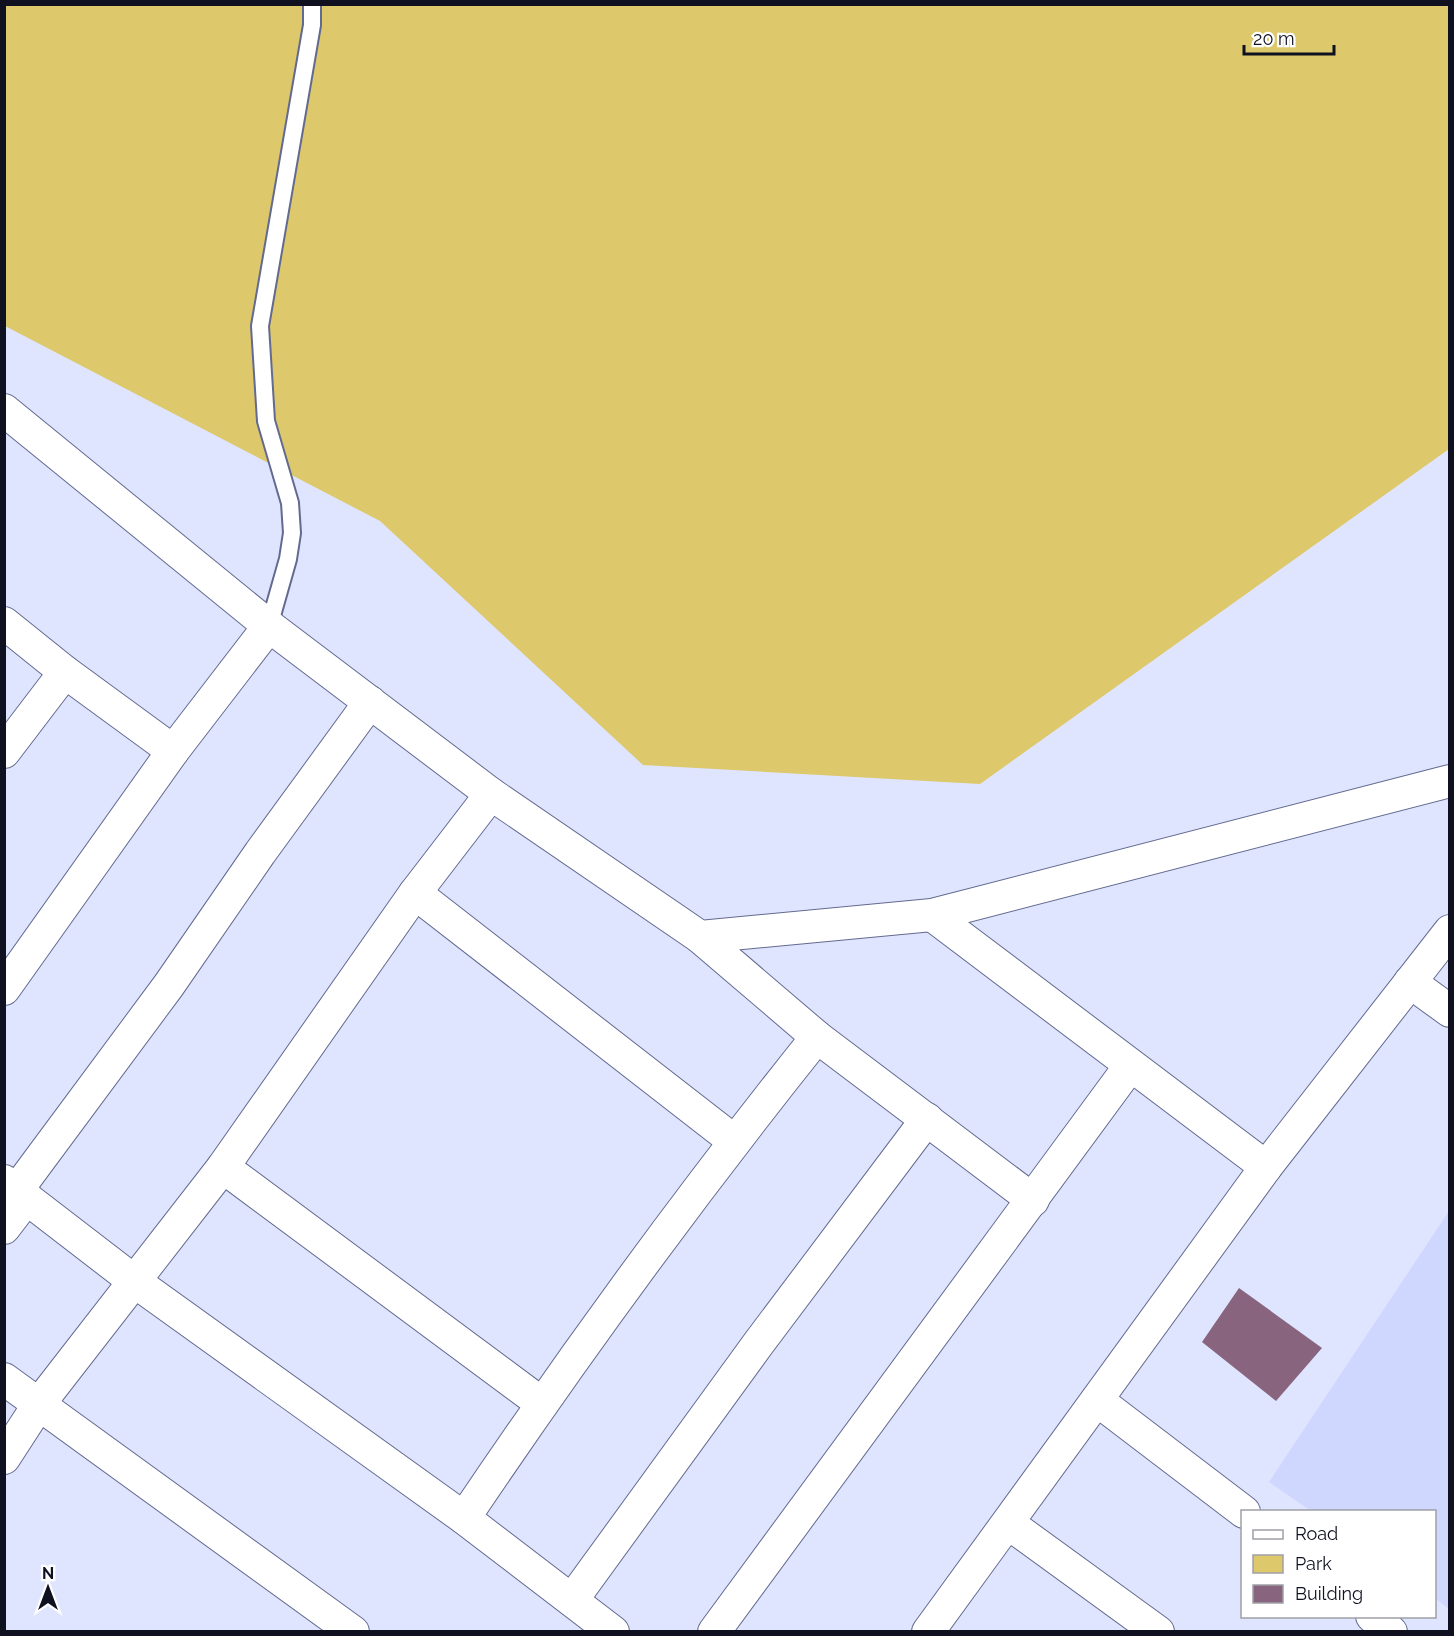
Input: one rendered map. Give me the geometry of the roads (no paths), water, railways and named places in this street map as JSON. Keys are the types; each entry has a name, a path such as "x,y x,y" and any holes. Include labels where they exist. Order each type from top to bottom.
{"street":[{"path":"4,410 269,626 490,794 700,937 817,1037 1033,1200"},
{"path":"4,623 65,672 173,751"},
{"path":"4,989 173,751 269,626"},
{"path":"4,752 65,672"},
{"path":"4,1228 16,1190 169,985 260,853 370,702"},
{"path":"700,937 932,915 1449,781"},
{"path":"4,1458 39,1404 223,1167 415,893 490,794"},
{"path":"415,893 734,1142"},
{"path":"932,915 1266,1167"},
{"path":"928,1632 1266,1167 1449,931"},
{"path":"1410,982 1449,1011"},
{"path":"464,1518 541,1403 734,1142 817,1037"},
{"path":"714,1632 1130,1066"},
{"path":"572,1600 758,1344 927,1119"},
{"path":"223,1167 541,1403"},
{"path":"16,1190 134,1281 464,1518 613,1632"},
{"path":"4,1379 352,1632"},
{"path":"1097,1401 1241,1510"},
{"path":"1008,1523 1158,1632"},
{"path":"1373,1618 1390,1632"}],"lane":[{"path":"269,626 288,559 292,533 290,503 266,421 260,326 312,25 312,4"}]}
